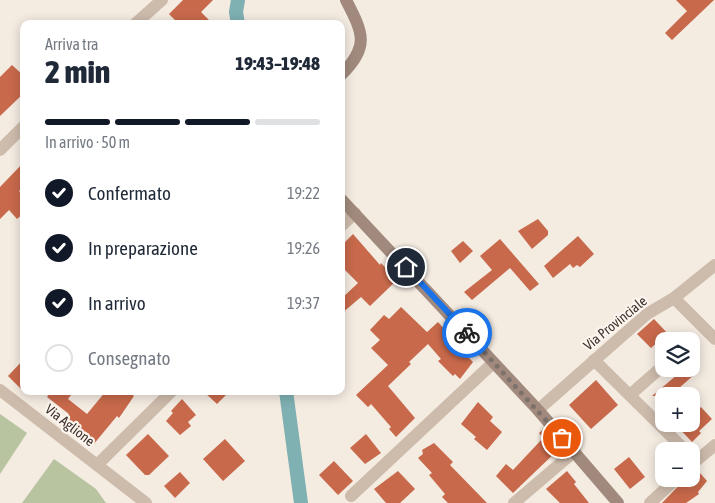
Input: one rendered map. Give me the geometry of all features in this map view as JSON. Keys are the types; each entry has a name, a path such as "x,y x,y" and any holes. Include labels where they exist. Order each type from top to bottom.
{"street":[{"path":"140,20 162,0"},
{"path":"345,70 355,59 362,40 358,24 346,0"},
{"path":"0,150 20,130"},
{"path":"345,203 538,410 618,503"},
{"path":"345,222 354,213"},
{"name":"Via Provinciale","path":"538,410 647,314 674,298 715,265"},
{"path":"674,298 715,339"},
{"path":"594,360 631,394 677,442"},
{"path":"351,496 493,363"},
{"path":"631,394 655,373"},
{"name":"Via Aglione","path":"0,390 146,503"},
{"name":"Via Aglione","path":"97,465 168,395"},
{"path":"700,456 715,445"},
{"path":"514,503 574,452"},
{"path":"650,503 667,487"}],"green space":[{"path":"0,414 27,433 0,474"},
{"path":"54,459 96,489 106,503 22,503"}],"building":[{"path":"183,0 213,0 201,12 209,20 175,20 169,14"},
{"path":"676,0 714,0 672,40 665,33 687,11"},
{"path":"12,65 20,72 20,97 0,116 0,77"},
{"path":"20,166 20,216 17,219 9,210 0,219 0,187"},
{"path":"538,219 548,231 548,235 532,249 518,231"},
{"path":"353,234 380,265 381,263 397,280 370,306 361,297 345,311 345,295 358,283 345,270 345,242"},
{"path":"578,236 594,254 580,267 577,265 573,268 570,264 553,278 544,266"},
{"path":"500,239 539,284 530,291 510,268 472,300 464,292 492,270 480,256"},
{"path":"463,241 473,251 460,263 451,251"},
{"path":"401,307 427,332 438,322 453,339 452,341 473,362 460,379 455,374 453,376 438,361 441,359 428,344 409,362 411,364 388,386 415,418 396,437 389,429 391,427 371,404 368,407 356,395 388,365 371,348 380,340 370,330 384,315 389,319"},
{"path":"654,319 666,332 655,332 655,344 651,348 637,334"},
{"path":"20,363 20,388 8,376"},
{"path":"675,377 692,377 680,387 663,387"},
{"path":"596,380 618,405 591,429 569,405"},
{"path":"48,395 71,395 68,399 87,414 103,395 134,396 119,418 117,416 93,445 63,421 69,414 47,397"},
{"path":"207,395 226,395 217,404"},
{"path":"182,399 196,415 188,422 191,426 180,435 166,421 173,413 171,411"},
{"path":"478,402 493,417 490,421 502,432 487,450 461,424"},
{"path":"700,408 712,419 700,430"},
{"path":"544,429 560,448 513,493 496,476 506,464 513,470 543,438 539,433"},
{"path":"683,432 701,433 692,442"},
{"path":"148,434 169,456 149,475 145,475 126,455"},
{"path":"366,434 381,453 365,464 350,448"},
{"path":"225,439 245,461 223,481 203,459"},
{"path":"434,443 453,462 450,465 487,503 448,503 442,497 445,494 429,475 432,473 418,458 423,454 422,450"},
{"path":"629,457 645,477 630,489 614,469"},
{"path":"334,461 353,481 338,495 319,475"},
{"path":"398,471 415,489 400,503 386,503 374,489"},
{"path":"567,471 576,482 574,484 589,503 560,503 546,489"},
{"path":"180,472 190,483 175,498 164,486"},
{"path":"700,473 707,481 698,492 699,494 686,503 662,503 677,487 700,487"}],"waterway":[{"path":"237,20 236,12 238,0"},
{"path":"287,395 301,503"}],"way so far":[{"path":"467,333 562,438"}],"route":[{"path":"406,267 467,333"}]}
